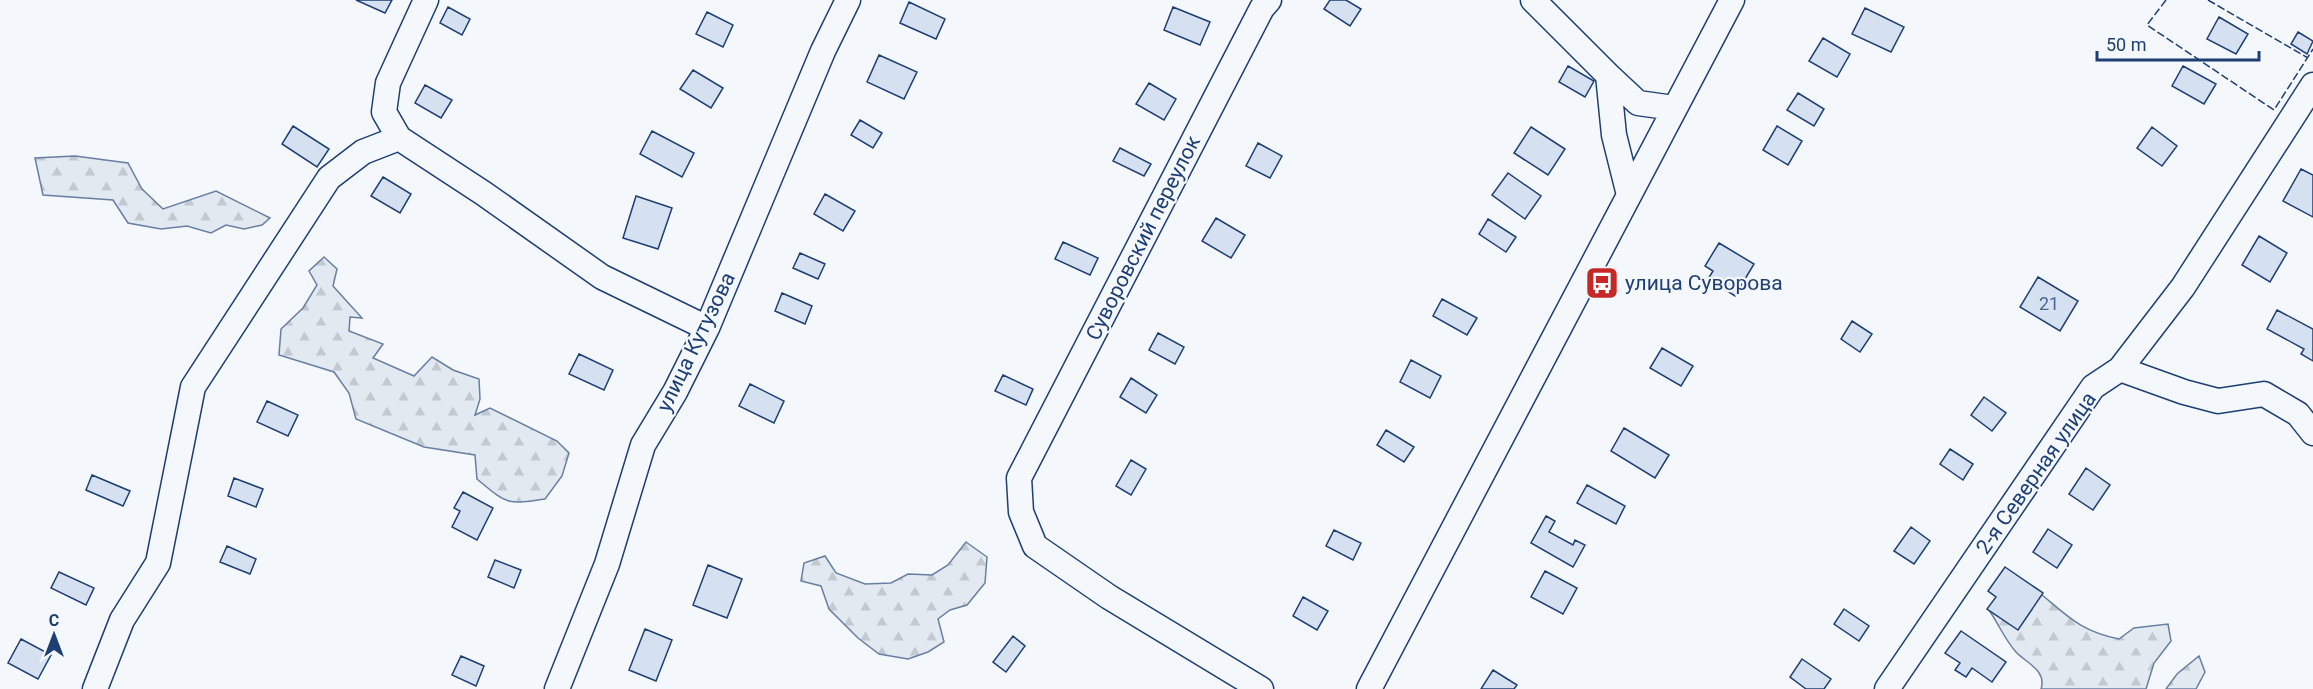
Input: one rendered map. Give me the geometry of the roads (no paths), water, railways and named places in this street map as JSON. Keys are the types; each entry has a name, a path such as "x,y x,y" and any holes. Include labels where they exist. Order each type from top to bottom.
{"street":[{"path":"426,0 388,83 384,112 399,138 483,193 602,277 707,328"},
{"name":"улица Кутузова","path":"557,689 607,564 643,445 675,392 707,328 823,51 848,0"},
{"name":"Суворовский переулок","path":"1261,689 1109,597 1035,546 1021,512 1019,478 1262,8 1269,0"},
{"path":"1533,0 1638,103 1674,108"},
{"path":"1369,689 1732,0"},
{"path":"1608,75 1614,135 1629,195"},
{"name":"2-я Северная улица","path":"1887,689 2093,387 2120,369 2183,287 2313,85"},
{"path":"95,689 122,620 158,562 193,387 329,178 363,152 399,138"},
{"path":"2120,369 2184,392 2218,401 2264,394 2298,414 2313,433"}],"place":[{"name":"улица Суворова","path":"1602,283"}]}
